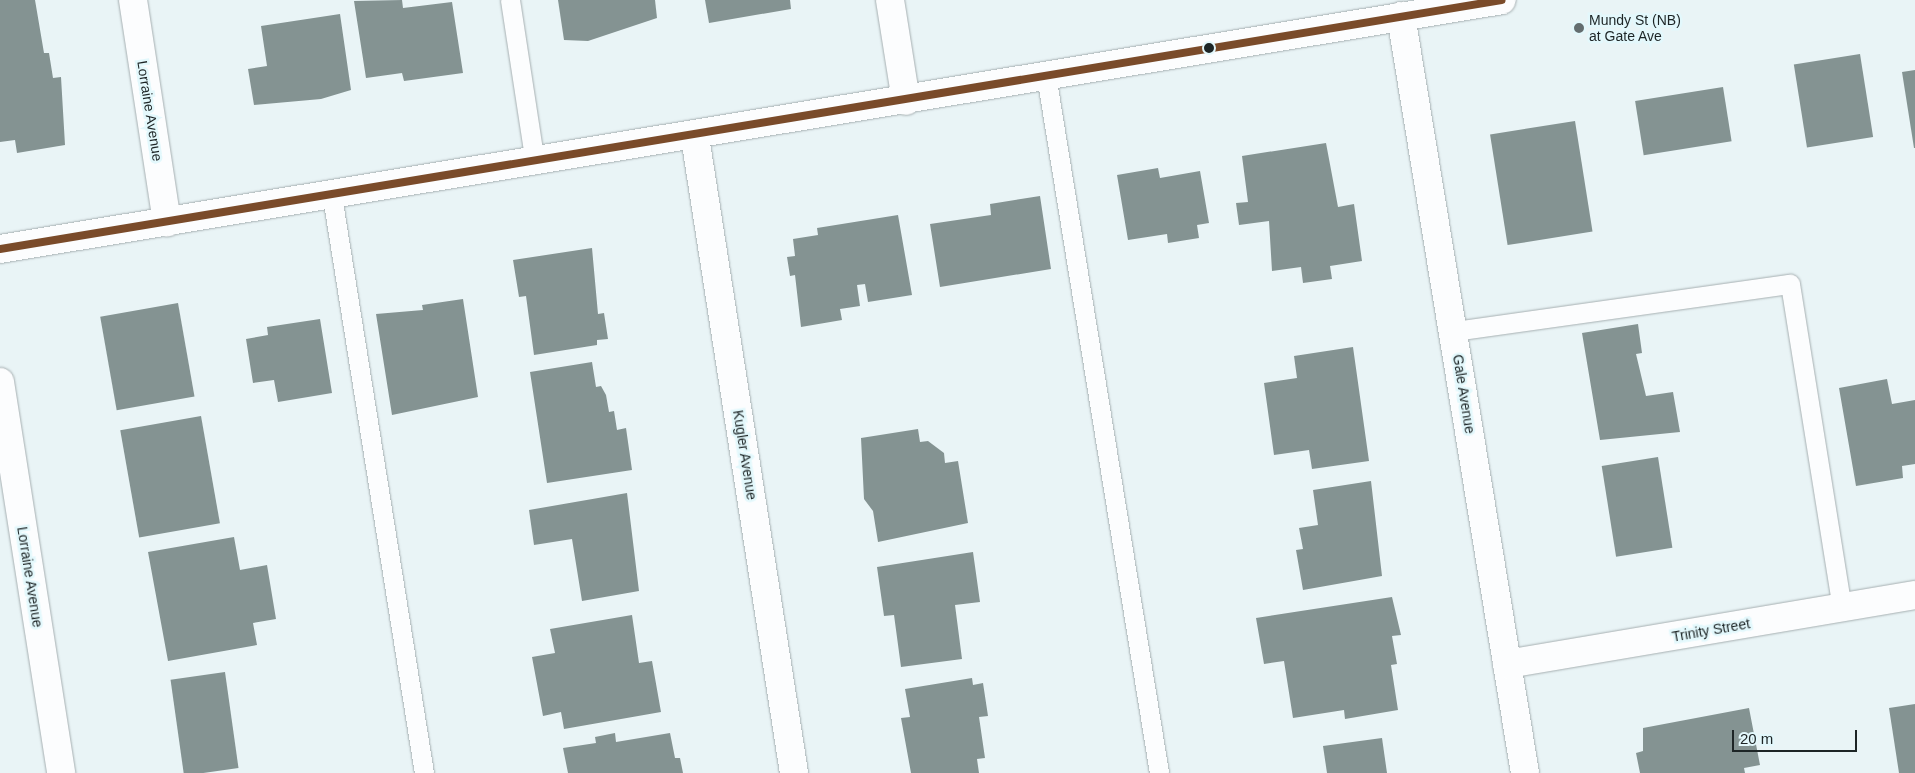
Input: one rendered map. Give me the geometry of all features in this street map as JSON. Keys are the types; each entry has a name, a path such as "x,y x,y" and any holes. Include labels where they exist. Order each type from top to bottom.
{"street":[{"name":"Lorraine Avenue","path":"133,0 167,222"},
{"path":"890,0 906,101"},
{"path":"0,249 535,164 906,101 1046,75 1502,0"},
{"name":"Gale Avenue","path":"1401,16 1525,773"},
{"name":"Kugler Avenue","path":"695,137 794,773"},
{"name":"Lorraine Avenue","path":"0,382 61,773"},
{"name":"Trinity Street","path":"1507,664 1915,595"}],"lane":[{"path":"510,0 535,164"},
{"path":"1046,75 1159,773"},
{"path":"332,196 424,773"},
{"path":"1454,331 1790,284 1842,607"}],"building":[{"path":"0,0 35,0 44,53 49,53 53,78 61,77 65,145 17,153 15,140 0,142"},
{"path":"402,0 403,8 452,2 463,73 404,81 402,73 366,78 354,1"},
{"path":"558,0 655,0 657,18 588,41 564,40"},
{"path":"705,0 790,0 791,9 709,23"},
{"path":"340,14 351,90 321,99 254,105 248,69 267,66 261,26"},
{"path":"1860,54 1873,137 1807,147 1794,64"},
{"path":"1915,70 1915,148 1914,148 1902,72"},
{"path":"1723,87 1732,141 1644,155 1635,101"},
{"path":"1575,121 1593,232 1508,245 1490,134"},
{"path":"1326,143 1338,207 1354,204 1362,261 1330,266 1332,279 1303,283 1301,267 1272,271 1269,221 1239,225 1236,203 1248,202 1242,156"},
{"path":"1158,168 1160,178 1200,171 1209,223 1197,225 1199,238 1168,243 1167,234 1128,240 1117,175"},
{"path":"1040,196 1051,269 940,287 930,224 991,215 990,204"},
{"path":"898,215 912,295 868,302 865,284 857,285 860,306 840,309 842,320 801,327 795,275 790,276 787,257 795,256 793,239 818,235 817,228"},
{"path":"592,248 598,314 604,313 608,339 597,340 597,345 534,355 526,296 519,297 513,260"},
{"path":"463,299 478,397 392,415 376,314 423,310 422,305"},
{"path":"178,303 194,397 117,410 100,317"},
{"path":"320,319 332,393 278,402 274,380 253,383 246,339 268,335 267,327"},
{"path":"1638,324 1642,353 1636,354 1646,396 1673,392 1680,432 1600,440 1582,333"},
{"path":"1353,347 1369,461 1312,469 1309,450 1274,455 1264,383 1297,378 1294,356"},
{"path":"592,362 596,387 601,386 606,395 609,412 614,411 617,430 626,428 632,470 547,483 530,372"},
{"path":"1887,379 1892,404 1915,400 1915,464 1902,466 1903,478 1856,486 1839,388"},
{"path":"201,416 220,523 139,538 120,430"},
{"path":"918,429 920,442 928,441 944,453 945,463 958,461 968,523 878,542 873,511 864,499 861,438"},
{"path":"1658,457 1672,548 1616,557 1602,466"},
{"path":"1371,481 1382,576 1303,590 1296,550 1303,549 1299,528 1318,525 1313,490"},
{"path":"627,493 639,591 582,601 572,539 534,545 529,510"},
{"path":"234,537 240,570 267,565 276,619 253,623 257,645 168,661 148,552"},
{"path":"973,552 980,602 955,605 962,659 901,667 894,615 884,616 877,567"},
{"path":"1392,597 1401,635 1392,636 1397,664 1391,665 1398,710 1345,719 1344,710 1293,718 1284,661 1264,664 1256,618"},
{"path":"632,615 639,663 652,661 661,712 564,729 561,712 543,716 532,657 555,653 550,629"},
{"path":"225,672 238,768 203,773 184,773 171,680"},
{"path":"972,678 973,685 983,683 988,716 979,717 985,758 977,759 979,773 911,773 901,718 910,717 905,689"},
{"path":"1915,704 1915,773 1899,773 1889,708"},
{"path":"1749,708 1760,765 1744,768 1745,773 1640,773 1636,753 1643,751 1643,728"},
{"path":"615,733 616,742 670,733 675,758 680,758 683,773 568,773 563,748 596,743 595,737"},
{"path":"1382,738 1387,773 1327,773 1323,746"}],"transit line":[{"path":"0,249 1502,0"}],"place":[{"name":"Mundy St (NB) at Gate Ave","path":"1579,28"}]}
